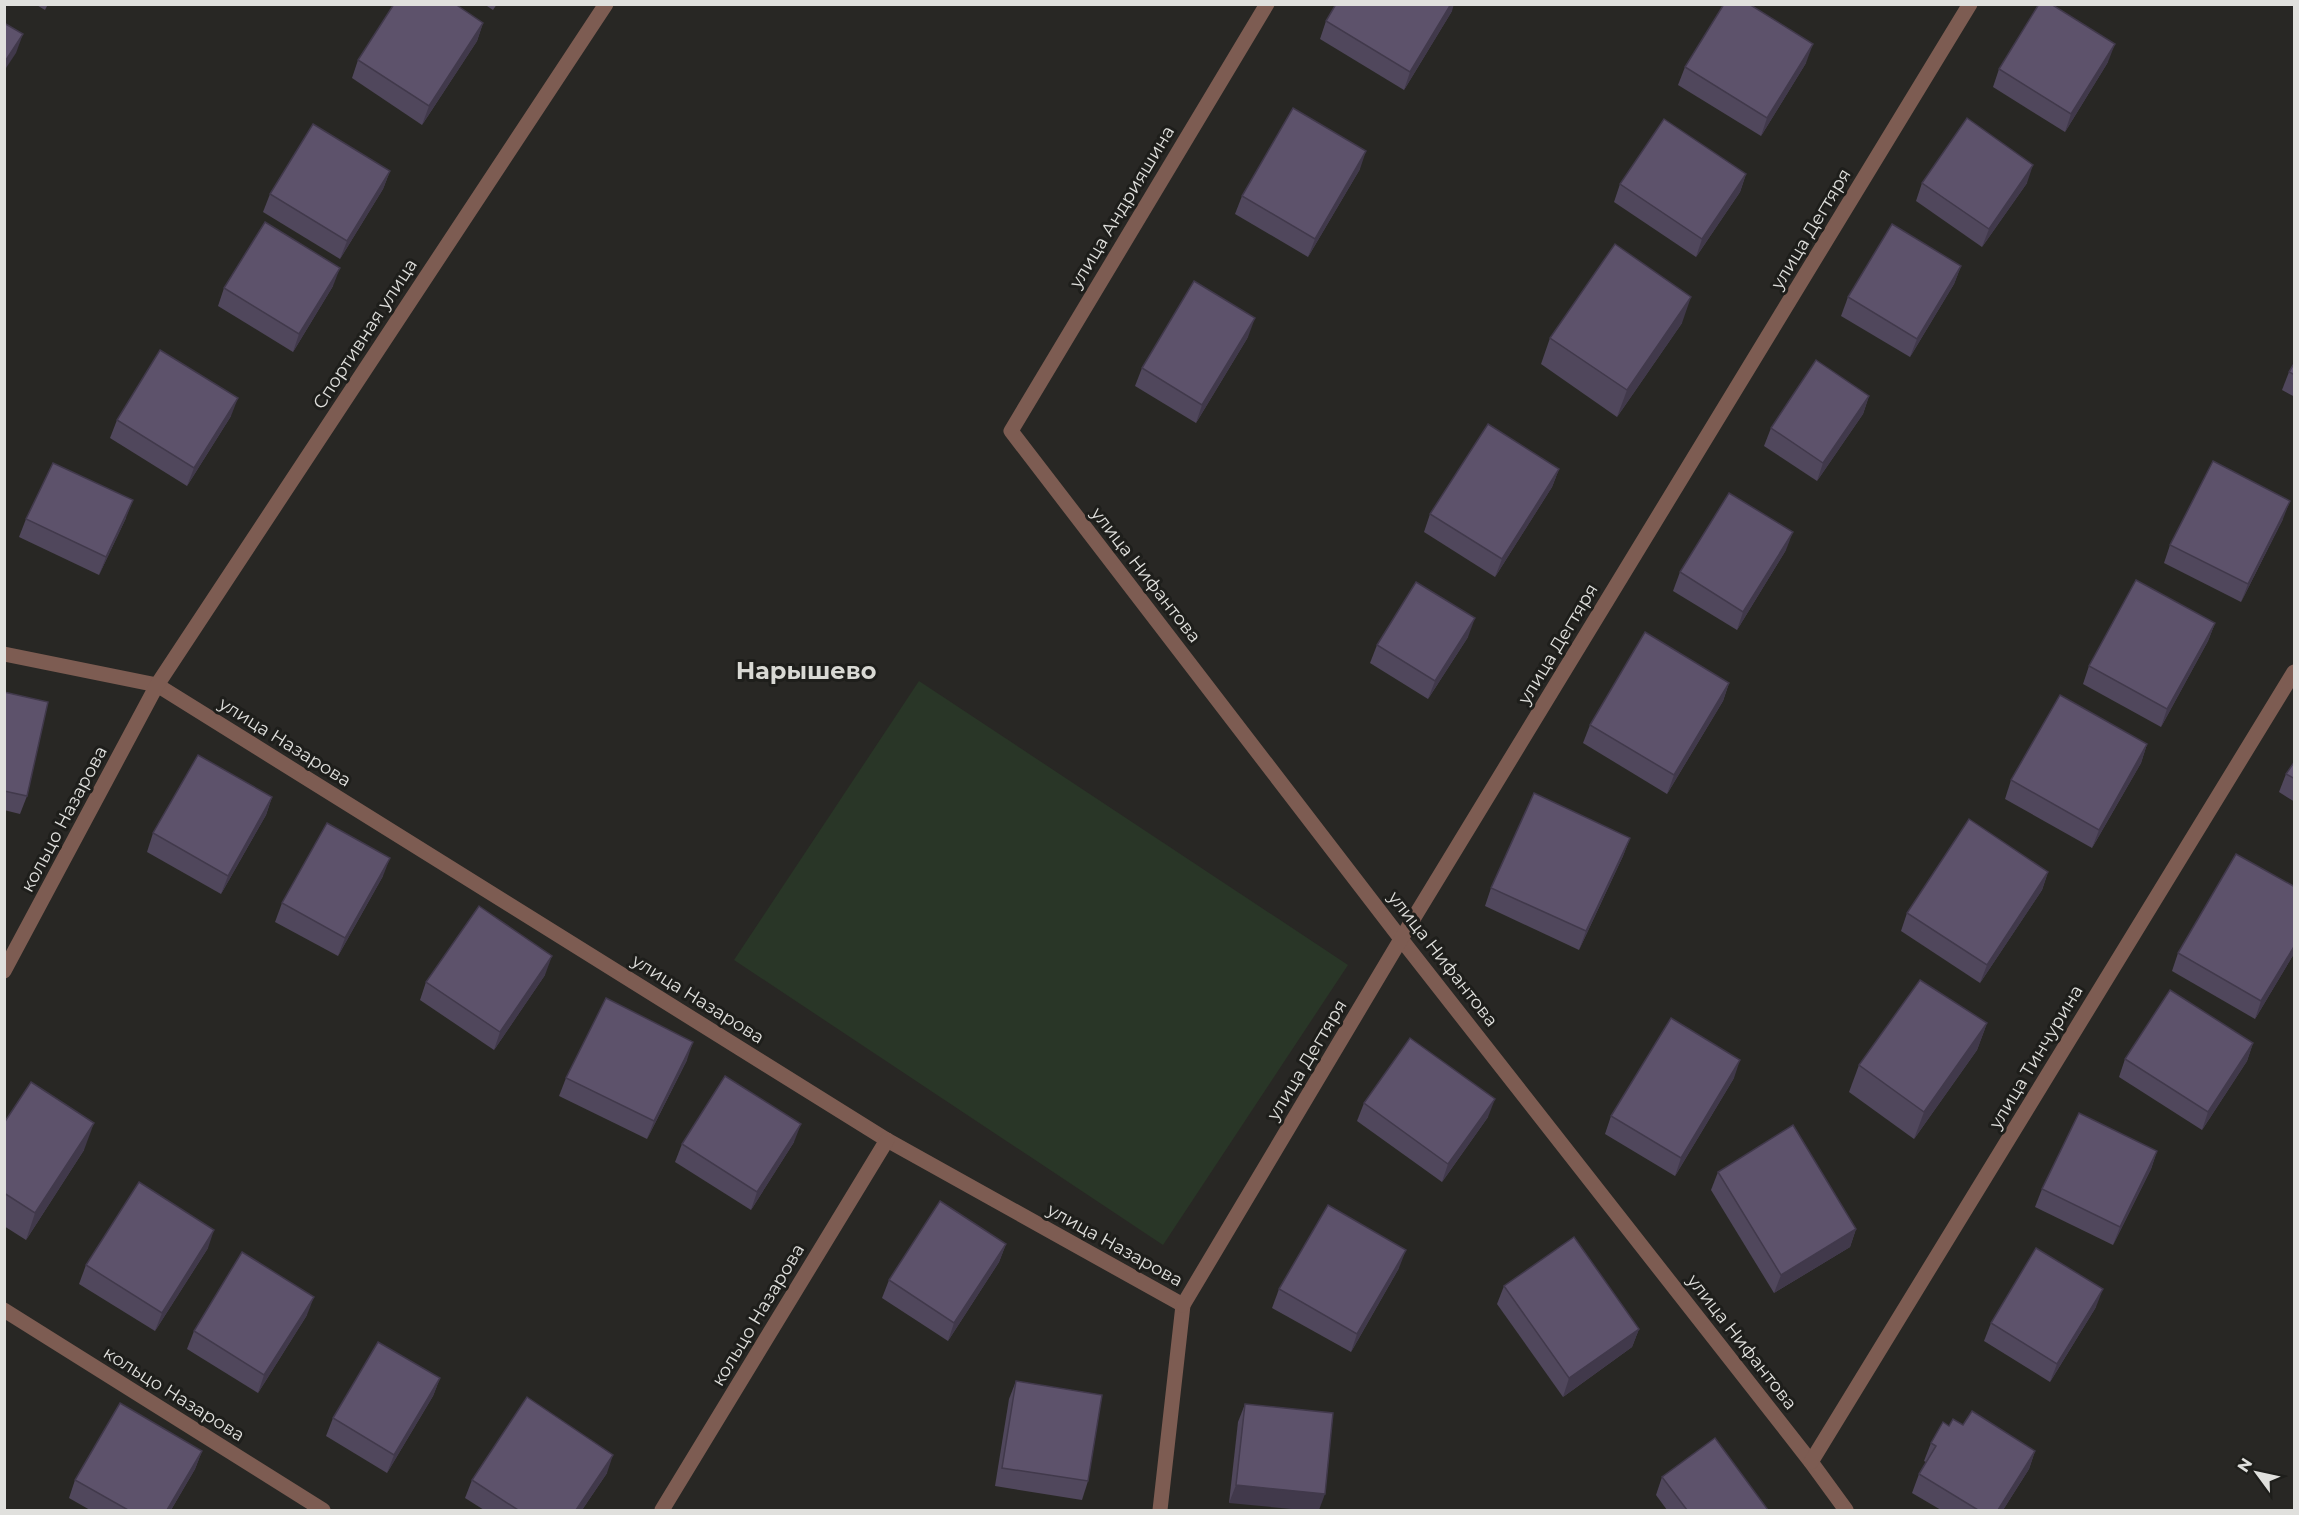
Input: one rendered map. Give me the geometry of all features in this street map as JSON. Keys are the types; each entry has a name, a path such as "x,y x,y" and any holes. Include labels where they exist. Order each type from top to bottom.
{"street":[{"name":"Спортивная улица","path":"157,685 606,4"},
{"name":"улица Андрияшина","path":"1011,431 1267,4"},
{"name":"улица Дегтяря","path":"1183,1305 1401,939 1970,4"},
{"name":"улица Нифантова","path":"1011,431 1401,939 1811,1462 1846,1510"},
{"name":"улица Назарова","path":"4,654 157,685 887,1140 1183,1305 1160,1510"},
{"name":"улица Тинчурина","path":"1811,1462 2295,672"},
{"name":"кольцо Назарова","path":"4,971 157,685"},
{"name":"кольцо Назарова","path":"662,1510 887,1140"},
{"name":"кольцо Назарова","path":"4,1310 323,1510"}],"green space":[{"path":"919,681 1348,965 1163,1245 734,960"}],"building":[{"path":"394,4 455,4 483,23 429,106 358,60"},
{"path":"1336,4 1451,4 1410,72 1326,21"},
{"path":"1724,4 1749,4 1813,44 1767,118 1685,67"},
{"path":"2039,4 2051,4 2115,44 2071,114 1999,69"},
{"path":"4,23 23,34 4,63"},
{"path":"1293,108 1366,151 1315,239 1242,196"},
{"path":"1967,118 2033,165 1989,229 1922,183"},
{"path":"1664,119 1746,174 1702,239 1620,184"},
{"path":"313,124 390,171 347,241 270,194"},
{"path":"265,222 340,268 299,334 224,288"},
{"path":"1892,224 1961,266 1917,339 1848,297"},
{"path":"1615,244 1691,297 1627,390 1550,338"},
{"path":"1194,281 1255,318 1202,405 1142,368"},
{"path":"160,350 238,398 194,468 117,420"},
{"path":"1816,360 1869,396 1823,463 1771,428"},
{"path":"2295,362 2295,375 2289,372"},
{"path":"1488,424 1559,469 1502,559 1430,514"},
{"path":"2213,461 2290,501 2248,584 2170,545"},
{"path":"53,463 133,500 106,557 26,519"},
{"path":"1729,493 1793,532 1743,612 1680,572"},
{"path":"2136,580 2215,623 2167,709 2089,666"},
{"path":"1416,582 1475,618 1435,681 1377,645"},
{"path":"1645,632 1729,683 1674,775 1590,725"},
{"path":"4,692 48,702 27,796 4,791"},
{"path":"2060,695 2147,744 2099,830 2011,780"},
{"path":"198,755 272,797 228,876 153,833"},
{"path":"2295,761 2295,779 2286,774"},
{"path":"1534,793 1630,838 1586,931 1491,888"},
{"path":"1969,819 2048,872 1987,965 1907,913"},
{"path":"327,823 390,858 345,938 282,903"},
{"path":"2236,854 2295,887 2295,945 2261,1001 2178,953"},
{"path":"479,906 552,956 500,1032 426,982"},
{"path":"1920,980 1987,1023 1924,1112 1859,1065"},
{"path":"2170,990 2253,1043 2208,1112 2125,1059"},
{"path":"606,998 693,1042 654,1121 566,1078"},
{"path":"1671,1018 1740,1060 1681,1158 1611,1116"},
{"path":"1410,1038 1495,1099 1448,1164 1364,1103"},
{"path":"725,1076 801,1124 757,1192 682,1144"},
{"path":"31,1082 94,1123 35,1213 4,1193 4,1123"},
{"path":"2079,1113 2157,1151 2120,1227 2042,1189"},
{"path":"1793,1125 1856,1229 1781,1275 1718,1172"},
{"path":"139,1182 214,1230 162,1313 86,1265"},
{"path":"940,1201 1006,1244 954,1323 889,1280"},
{"path":"1328,1205 1406,1250 1357,1334 1279,1289"},
{"path":"1574,1237 1639,1329 1569,1378 1504,1286"},
{"path":"2036,1248 2103,1289 2057,1364 1991,1323"},
{"path":"242,1252 314,1297 264,1375 194,1331"},
{"path":"378,1342 440,1378 394,1455 333,1418"},
{"path":"1016,1381 1102,1395 1088,1481 1002,1468"},
{"path":"527,1397 613,1455 576,1510 518,1510 472,1480"},
{"path":"120,1403 202,1451 167,1510 128,1510 75,1480"},
{"path":"1245,1404 1333,1413 1325,1494 1236,1485"},
{"path":"1972,1411 2035,1451 1998,1510 1978,1510 1919,1474 1936,1446 1931,1443 1943,1422 1949,1426 1953,1419 1963,1425"},
{"path":"1715,1438 1768,1510 1687,1510 1662,1477"}],"district":[{"name":"Нарышево","path":"806,671"}]}
